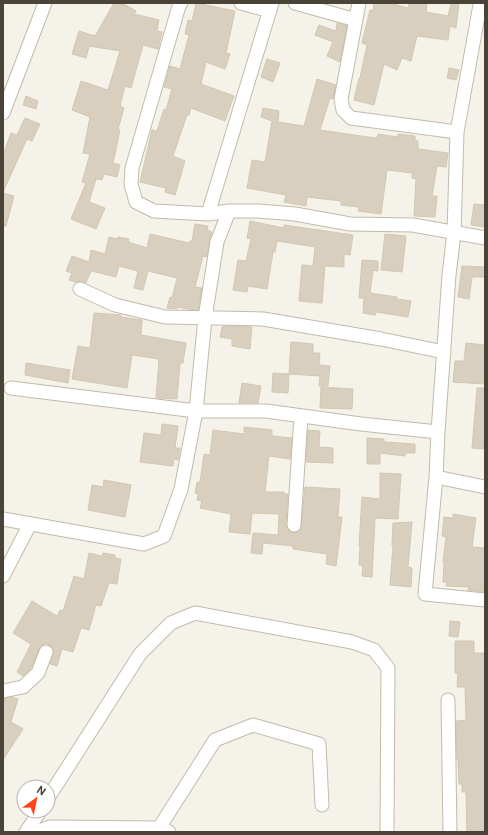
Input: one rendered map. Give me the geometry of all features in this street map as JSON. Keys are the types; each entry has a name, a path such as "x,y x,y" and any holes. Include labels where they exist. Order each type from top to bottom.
{"street":[{"path":"3,113 45,3"},
{"path":"181,3 132,168 131,184 136,202 154,212 208,214 229,211 258,211 295,214 350,224 413,226 485,238"},
{"path":"208,214 271,7 241,3"},
{"path":"295,3 356,20"},
{"path":"359,3 341,99 343,110 352,118 457,132"},
{"path":"480,5 457,132 454,233 449,275 436,477 425,594 485,600"},
{"path":"3,519 144,544 164,536 181,489 196,411 205,318 217,242 229,211"},
{"path":"80,290 115,305 165,317 264,319 381,339 444,352"},
{"path":"11,388 196,411 266,411 438,432"},
{"path":"294,525 301,416"},
{"path":"436,477 485,487"},
{"path":"3,576 30,524"},
{"path":"56,785 140,654 171,623 195,613 352,642 374,650 388,668 387,832"},
{"path":"3,691 23,687 38,673 46,652"},
{"path":"448,700 450,832"},
{"path":"36,832 50,827 164,830 215,740 253,725 319,744 322,805"},
{"path":"26,832 35,819"}],"building":[{"path":"114,3 122,3 136,11 134,14 159,20 157,31 162,32 158,49 143,45 131,88 125,86 120,106 124,108 118,129 120,130 113,163 120,165 117,177 104,174 102,180 96,179 89,202 105,208 96,229 71,219 86,183 82,182 90,154 83,153 90,117 72,110 81,81 108,90 120,51 89,46 86,58 72,54 79,31 95,36"},
{"path":"196,3 235,11 226,53 230,54 225,69 206,62 201,84 234,96 225,121 191,108 189,115 187,115 173,156 185,161 175,195 165,192 166,188 140,182 152,130 157,131 164,109 166,110 172,89 164,87 170,66 180,69 189,35 185,34 188,20 192,21"},
{"path":"374,3 390,3 408,8 409,3 427,3 426,12 448,16 451,3 459,3 456,28 450,26 448,40 417,36 411,61 402,58 397,70 384,64 374,105 354,100 367,45 362,43 370,10 373,11"},
{"path":"337,23 347,26 340,62 327,56 333,42 315,35 319,25 336,31"},
{"path":"267,59 280,63 273,82 261,77"},
{"path":"449,68 459,70 456,80 447,78"},
{"path":"317,79 336,85 333,99 330,98 320,130 375,138 377,138 378,134 398,137 398,134 415,136 415,140 418,141 418,149 448,153 446,167 437,166 432,196 437,196 435,217 414,216 416,179 412,178 412,173 387,170 381,214 358,211 359,207 341,205 341,201 307,197 306,206 284,202 286,195 247,188 252,160 265,162 272,121 261,117 263,108 279,111 278,122 304,126"},
{"path":"26,96 38,101 36,109 23,105"},
{"path":"25,118 40,124 32,141 27,139 3,192 3,155 11,133 17,135"},
{"path":"3,193 14,196 6,226 3,226"},
{"path":"474,204 485,205 485,227 471,225"},
{"path":"250,221 284,228 284,225 353,235 350,255 344,254 344,267 325,266 322,303 299,301 302,265 313,266 315,247 277,241 275,252 273,252 267,289 248,286 247,292 233,290 238,260 246,261 251,239 247,238"},
{"path":"195,224 208,226 207,230 212,232 207,257 203,256 195,287 202,288 198,310 178,307 177,309 167,308 170,297 172,298 177,278 148,271 143,290 134,288 138,271 119,266 116,277 91,271 86,283 69,280 72,273 66,271 72,256 89,262 91,250 105,254 109,237 129,239 128,242 147,248 150,234 189,243 192,241"},
{"path":"385,234 406,236 402,272 381,270"},
{"path":"362,260 378,261 378,271 373,270 370,293 397,297 397,299 411,301 408,317 376,312 375,315 363,313 364,298 359,298"},
{"path":"462,266 485,267 485,277 472,277 469,299 458,297"},
{"path":"94,313 121,315 121,317 142,320 141,335 186,343 183,363 180,363 177,399 156,398 159,359 132,355 127,388 72,379 78,346 90,348"},
{"path":"222,327 252,327 250,349 232,346 232,339 220,337"},
{"path":"291,342 313,344 313,353 320,353 319,365 330,366 328,386 319,386 320,376 289,374"},
{"path":"466,343 485,345 485,384 453,382 455,361 464,361"},
{"path":"26,363 70,370 68,383 25,375"},
{"path":"273,373 289,374 288,393 272,392"},
{"path":"242,383 261,386 258,403 239,403"},
{"path":"321,387 353,389 352,409 320,408"},
{"path":"477,388 485,388 484,449 472,448"},
{"path":"162,424 178,426 175,448 180,448 178,460 174,459 173,466 140,462 144,433 161,435"},
{"path":"244,427 272,430 272,436 292,438 290,459 269,456 265,492 284,492 284,494 288,494 286,524 287,529 290,532 297,532 301,529 305,487 340,489 338,517 342,517 336,566 326,564 327,554 293,549 293,546 263,543 262,554 251,553 253,533 278,535 279,514 252,513 250,534 229,532 231,514 200,508 202,501 197,500 198,494 195,493 197,482 200,482 204,454 210,455 213,430 244,434"},
{"path":"308,430 320,431 319,447 333,448 333,463 306,462"},
{"path":"367,438 384,439 384,442 415,444 415,453 405,453 405,456 380,453 380,464 367,464"},
{"path":"380,473 401,474 398,519 375,518 372,577 362,576 363,566 359,565 359,546 362,497 380,499"},
{"path":"104,480 131,485 125,517 88,510 92,485 103,487"},
{"path":"453,514 476,518 472,547 485,548 485,592 468,590 469,587 446,586 447,582 443,582 443,562 446,537 442,536 444,517 453,518"},
{"path":"412,522 408,567 412,568 411,587 390,585 393,523"},
{"path":"89,553 102,556 103,553 115,555 115,558 121,559 117,584 109,583 101,606 96,605 89,630 81,628 73,652 62,649 57,666 50,664 54,654 52,647 48,644 44,644 39,649 31,668 23,676 17,672 31,644 13,633 32,601 57,616 60,610 63,611 74,576 84,579"},
{"path":"450,621 460,622 458,637 449,636"},
{"path":"455,641 474,641 474,653 485,653 485,832 467,832 466,792 462,792 462,784 459,784 456,721 466,720 465,687 457,687 458,673 455,673"},
{"path":"12,697 18,699 11,722 23,729 3,760 3,699"}]}
